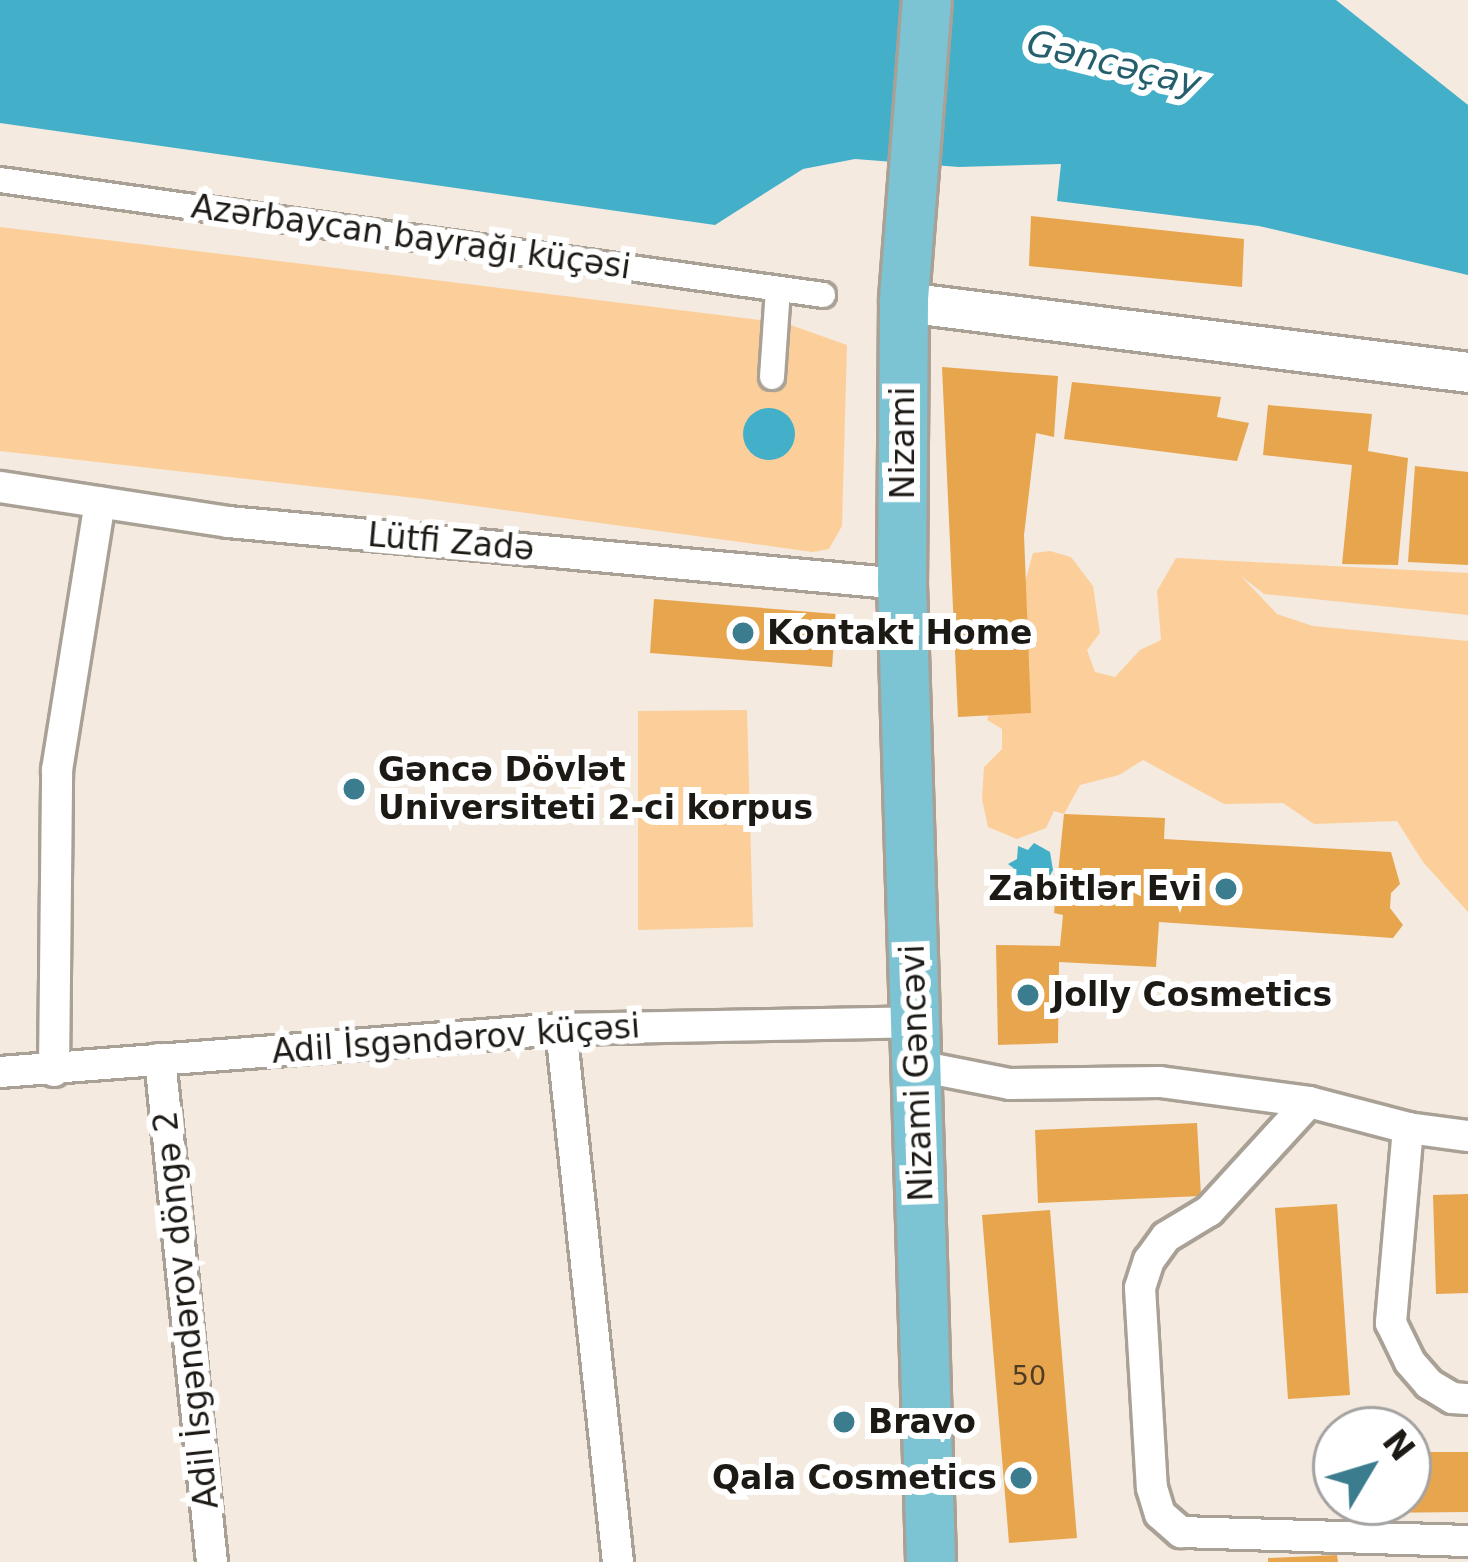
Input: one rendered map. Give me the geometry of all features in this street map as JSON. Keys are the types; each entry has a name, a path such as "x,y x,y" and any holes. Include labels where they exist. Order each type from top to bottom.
{"main road":[{"name":"Nizami","path":"902,584 904,302 927,0"},
{"name":"Nizami Gəncəvi","path":"902,584 931,1562"}],"street":[{"name":"Azərbaycan bayrağı küçəsi","path":"0,180 823,295"},
{"path":"772,377 778,290"},
{"path":"904,302 1468,372"},
{"name":"Lütfi Zadə","path":"0,487 228,522 812,580 902,584"},
{"path":"54,1071 57,770 100,502"},
{"path":"562,1029 618,1562"},
{"name":"Adil İsgəndərov küçəsi","path":"0,1072 562,1029 916,1044 1010,1084 1160,1082 1309,1102 1408,1128 1468,1136"},
{"name":"Adil İsgəndərov döngə 2","path":"160,1059 212,1562"},
{"path":"1309,1102 1238,1182 1208,1211 1166,1238 1149,1260 1140,1288 1152,1487 1160,1514 1181,1532 1468,1541"},
{"path":"1408,1128 1391,1323 1410,1362 1430,1384 1452,1399 1468,1399"}],"shaded area":[{"path":"0,227 785,323 847,345 842,526 829,549 813,552 424,499 0,451"},
{"path":"1050,551 1071,557 1093,586 1100,633 1087,650 1095,672 1115,677 1140,650 1161,640 1157,591 1176,558 1468,573 1468,615 1264,594 1241,576 1277,614 1313,626 1468,641 1468,912 1423,862 1397,821 1314,824 1283,803 1224,804 1143,760 1119,775 1080,785 1064,814 1054,811 1046,828 1017,839 988,827 982,799 984,767 1002,749 1002,729 987,720 1033,553"},
{"path":"747,710 753,927 638,930 638,711"}],"water":[{"name":"Gəncəçay","path":"0,0 1336,0 1468,105 1468,275 1259,226 1057,201 1061,164 959,167 855,159 803,169 715,225 0,123"},
{"path":"769,408 787,416 795,434 787,452 769,460 751,452 743,434 751,416"},
{"path":"1034,843 1050,852 1053,870 1046,883 1039,880 1031,886 1014,879 1016,870 1008,864 1017,859 1018,846 1028,850"}],"building":[{"path":"1031,216 1244,239 1242,287 1029,266"},
{"path":"942,367 1058,376 1054,437 1036,433 1024,535 1031,713 958,717"},
{"path":"1072,382 1221,397 1217,417 1249,423 1237,461 1064,439"},
{"path":"1268,405 1372,414 1368,451 1408,458 1398,565 1342,564 1352,465 1263,455"},
{"path":"1415,466 1468,472 1468,565 1408,562"},
{"name":"Kontakt Home","path":"654,599 836,614 832,667 650,653"},
{"name":"Zabitlər Evi","path":"1064,814 1165,818 1164,839 1391,852 1400,884 1391,893 1390,908 1403,925 1393,938 1159,922 1156,967 1059,962 1058,1043 998,1045 996,945 1060,946 1063,915 1054,913"},
{"path":"1197,1123 1201,1196 1038,1203 1035,1130"},
{"path":"1468,1194 1468,1293 1436,1294 1433,1195"},
{"path":"1337,1204 1350,1395 1288,1399 1275,1208"},
{"path":"1050,1210 1077,1538 1009,1543 982,1215"},
{"path":"1432,1452 1468,1452 1468,1512 1432,1512"},
{"path":"1337,1555 1338,1562 1268,1562 1268,1558"}],"place":[{"name":"Kontakt Home","path":"743,633"},
{"name":"Gəncə Dövlət Universiteti 2-ci korpus","path":"354,789"},
{"name":"Zabitlər Evi","path":"1226,889"},
{"name":"Jolly Cosmetics","path":"1028,995"},
{"name":"Bravo","path":"844,1422"},
{"name":"Qala Cosmetics","path":"1021,1478"}]}
